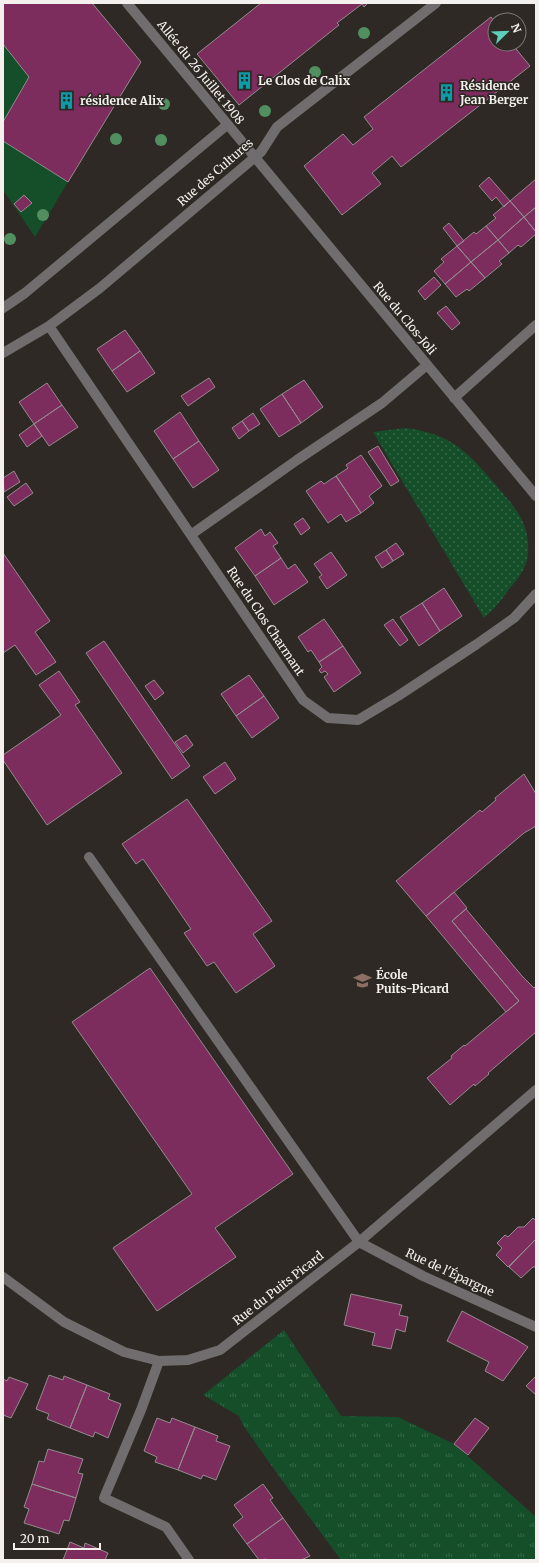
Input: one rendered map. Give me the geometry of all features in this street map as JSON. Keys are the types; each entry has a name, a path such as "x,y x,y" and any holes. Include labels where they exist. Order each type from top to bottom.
{"street":[{"name":"Allée du 26 Juillet 1908","path":"127,3 254,157"},
{"name":"Rue des Cultures","path":"3,353 49,326 100,288 260,152 277,127 436,3"},
{"path":"3,308 25,293 227,124"},
{"name":"Rue du Clos-Joli","path":"254,157 536,496"},
{"path":"454,398 536,324"},
{"name":"Rue du Clos Charmant","path":"49,326 304,700 328,718 358,720 398,696 514,618 536,594"},
{"path":"192,534 297,460 382,403 427,365"},
{"path":"89,857 360,1242"},
{"name":"Rue du Puits Picard","path":"3,1277 64,1322 124,1352 159,1361 188,1360 220,1350 360,1242 536,1090"},
{"name":"Rue de l'Épargne","path":"360,1242 423,1276 534,1324"},
{"path":"159,1361 141,1410 104,1498 166,1527 189,1560"}],"green space":[{"path":"3,44 29,77 3,122"},
{"path":"3,141 68,182 35,237 3,190"},
{"path":"406,428 434,434 456,445 475,461 484,471 513,505 523,522 528,540 528,555 526,564 520,576 492,611 484,618 373,432"},
{"path":"284,1330 341,1416 398,1417 454,1444 536,1517 536,1560 341,1560 276,1472 243,1425 239,1416 203,1395"}],"building":[{"name":"résidence Alix","path":"3,3 92,3 141,62 68,182 3,141 3,122 29,77 3,44"},
{"name":"Le Clos de Calix","path":"261,3 368,3 364,7 362,4 337,23 339,25 239,105 197,54"},
{"name":"Résidence Jean Berger","path":"487,20 487,52 519,52 530,66 401,167 392,156 372,173 381,184 342,215 304,166 343,134 353,145 373,129 364,117"},
{"path":"489,177 510,201 504,207 496,197 492,201 479,186"},
{"path":"536,179 536,207 524,217 510,201"},
{"path":"24,195 32,203 21,212 14,204"},
{"path":"510,201 524,217 498,240 486,226 496,218 493,215"},
{"path":"536,207 536,232 524,217"},
{"path":"524,217 536,234 521,247 518,245 509,253 498,240"},
{"path":"449,223 464,241 457,246 443,228"},
{"path":"486,226 498,240 471,262 457,246 474,232 476,234"},
{"path":"498,240 509,253 499,261 502,264 485,278 471,262"},
{"path":"457,246 471,262 445,284 434,271 444,262 441,259"},
{"path":"471,262 485,278 469,291 467,289 456,297 445,284"},
{"path":"434,277 441,285 425,300 418,291"},
{"path":"446,306 460,323 452,330 437,313"},
{"path":"125,330 140,351 112,371 97,349"},
{"path":"140,351 155,373 127,392 112,371"},
{"path":"209,378 215,387 188,406 181,396"},
{"path":"304,380 323,407 301,423 282,394"},
{"path":"47,383 62,405 34,424 19,402"},
{"path":"282,394 301,423 279,437 260,409"},
{"path":"62,405 78,427 49,446 34,424"},
{"path":"180,412 199,441 173,459 154,431"},
{"path":"253,413 260,424 249,431 242,421"},
{"path":"242,421 249,431 239,439 232,428"},
{"path":"34,424 42,436 27,447 19,435"},
{"path":"199,441 219,470 193,488 173,459"},
{"path":"378,446 399,481 391,486 368,452"},
{"path":"361,455 382,486 369,496 374,503 361,513 336,476 348,468 346,465"},
{"path":"14,471 20,482 4,492 3,478"},
{"path":"336,476 361,513 346,522 341,514 328,523 306,491 321,481 324,484"},
{"path":"26,483 33,493 14,506 7,497"},
{"path":"303,518 310,528 301,535 294,524"},
{"path":"261,529 265,536 270,532 278,543 273,546 281,558 255,576 235,548"},
{"path":"396,543 404,554 393,561 386,550"},
{"path":"386,550 393,561 382,568 375,557"},
{"path":"331,552 347,575 327,589 319,577 322,575 314,564"},
{"path":"3,553 50,621 35,632 56,662 36,675 15,645 3,653"},
{"path":"281,558 288,569 295,564 308,582 274,605 255,576"},
{"path":"444,588 462,616 440,631 422,603"},
{"path":"422,603 440,631 419,646 400,617"},
{"path":"324,619 343,646 319,662 311,650 308,652 298,637"},
{"path":"393,619 408,640 400,646 384,625"},
{"path":"104,641 190,766 172,779 86,653"},
{"path":"343,646 361,673 334,692 324,677 328,674 325,671 321,673 319,670 322,667 319,662"},
{"path":"59,671 80,702 75,705 122,773 47,825 3,760 3,755 61,715 39,685"},
{"path":"249,675 264,696 236,716 221,694"},
{"path":"154,680 164,693 155,700 145,686"},
{"path":"264,696 279,718 252,738 236,716"},
{"path":"186,735 193,745 183,753 175,742"},
{"path":"225,762 236,779 215,794 203,777"},
{"path":"524,774 536,794 536,826 524,833 426,916 396,881 480,810 482,812 496,800 495,798"},
{"path":"187,799 272,921 253,934 275,966 236,993 214,962 207,966 184,933 191,929 143,859 136,864 122,844"},
{"path":"454,892 467,908 452,921 519,1001 506,1012 426,916"},
{"path":"466,909 522,976 534,988 536,986 536,1032 475,1086 474,1084 450,1105 427,1078 452,1058 451,1056 464,1045 465,1046 519,1001 452,921"},
{"path":"150,968 293,1174 215,1228 236,1257 157,1311 113,1248 192,1194 72,1022"},
{"path":"533,1218 536,1221 536,1239 508,1267 496,1255 502,1248 497,1243 505,1235 508,1237 518,1227 524,1227"},
{"path":"536,1239 536,1267 533,1267 521,1278 509,1267"},
{"path":"351,1294 402,1305 399,1315 408,1317 405,1332 396,1329 391,1349 372,1345 375,1333 344,1325"},
{"path":"462,1311 528,1347 503,1381 485,1371 489,1362 447,1341"},
{"path":"49,1375 63,1380 64,1376 87,1385 70,1428 47,1419 49,1414 36,1409"},
{"path":"536,1376 536,1395 526,1386"},
{"path":"9,1377 28,1384 11,1418 3,1415 3,1379 7,1381"},
{"path":"87,1385 110,1394 108,1399 121,1404 108,1438 95,1432 93,1437 70,1428"},
{"path":"157,1418 170,1423 172,1418 195,1427 178,1470 155,1462 157,1457 144,1451"},
{"path":"475,1418 489,1428 468,1455 454,1444"},
{"path":"195,1427 218,1436 216,1441 230,1446 216,1480 203,1475 201,1479 178,1470"},
{"path":"48,1449 83,1459 78,1473 83,1474 76,1498 32,1484 39,1461 44,1462"},
{"path":"32,1484 76,1498 69,1521 64,1520 59,1534 24,1523 29,1509 24,1507"},
{"path":"263,1484 273,1498 270,1500 283,1518 247,1544 233,1525 243,1517 234,1505"},
{"path":"283,1518 310,1556 301,1560 259,1560 247,1544"},
{"path":"70,1542 84,1548 85,1543 108,1553 105,1560 63,1560"}],"place":[{"name":"Le Clos de Calix","path":"245,80"},
{"name":"Résidence Jean Berger","path":"447,92"},
{"name":"résidence Alix","path":"67,100"},
{"name":"École Puits-Picard","path":"363,981"}]}
